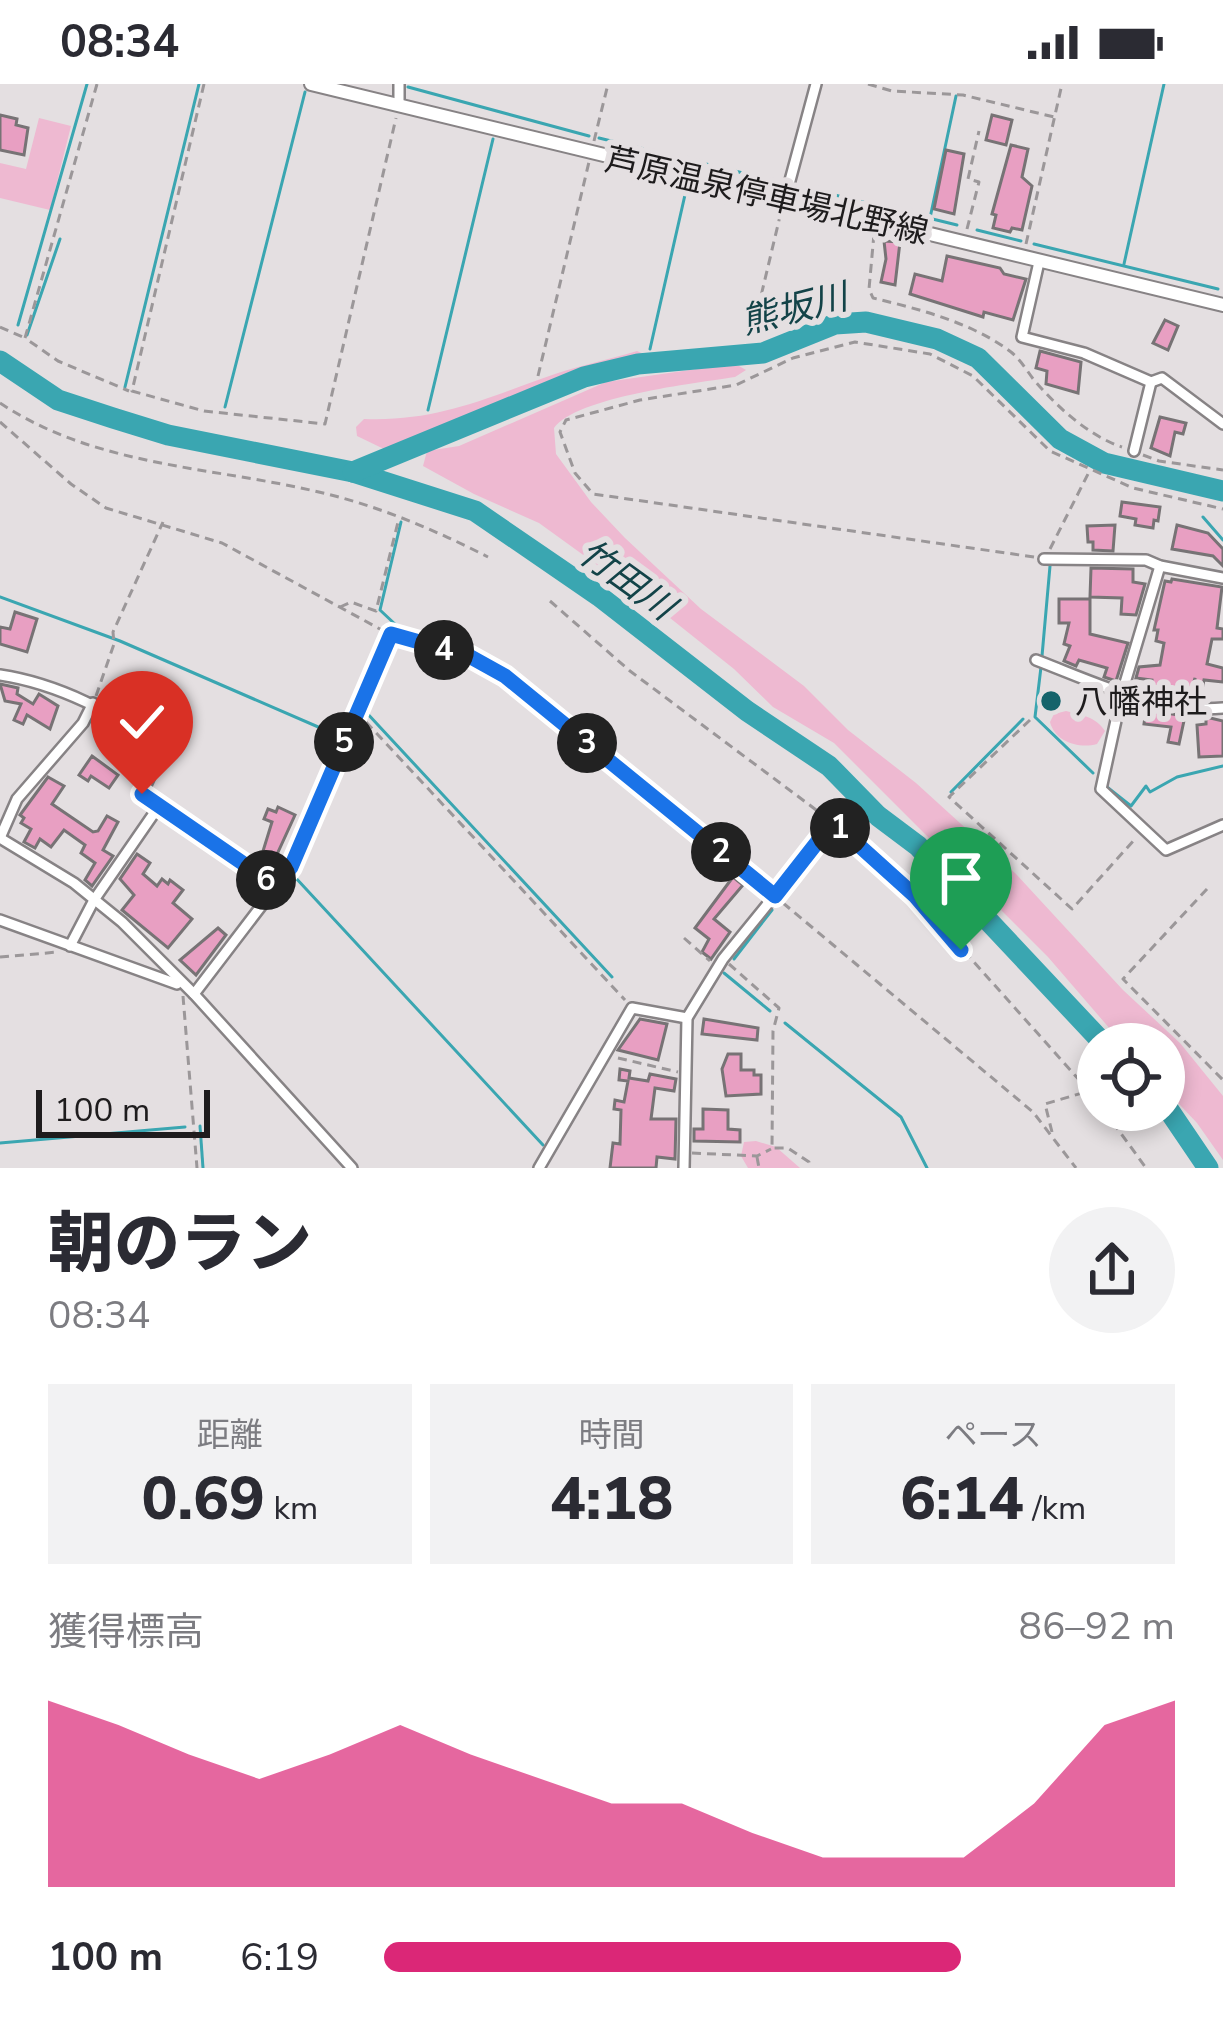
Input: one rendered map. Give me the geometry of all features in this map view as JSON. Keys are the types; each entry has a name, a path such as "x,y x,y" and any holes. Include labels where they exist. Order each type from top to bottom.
{"main road":[{"name":"芦原温泉停車場北野線","path":"311,84 1223,305"}],"street":[{"path":"399,84 399,104"},
{"path":"785,199 816,84"},
{"path":"1039,262 1022,337 1084,353 1151,382 1162,378 1223,424"},
{"path":"1134,451 1151,382"},
{"path":"1045,559 1146,560 1223,578"},
{"path":"1160,566 1122,693 1101,789 1166,850 1223,825"},
{"path":"1036,660 1122,693 1192,711 1223,708"},
{"path":"0,675 24,678 93,703 164,746 142,794 276,886"},
{"path":"93,703 83,723 16,799 0,838 122,922 352,1168"},
{"path":"194,994 291,867 357,712"},
{"path":"75,948 94,900 159,806"},
{"path":"684,1168 687,1018 720,963 775,896"},
{"path":"0,920 182,986"},
{"path":"539,1168 632,1009 687,1018"}],"path":[{"path":"25,338 97,84"},
{"path":"132,392 204,84"},
{"path":"538,376 608,84"},
{"path":"868,84 904,92 963,94 1054,117"},
{"path":"904,92 906,84"},
{"path":"1023,257 1062,84"},
{"path":"0,327 113,387 204,411 325,424 399,104"},
{"path":"963,242 979,182 968,179 979,131"},
{"path":"751,338 785,199"},
{"path":"876,221 869,289 873,298 910,307 993,340 1016,355 1049,397 1110,443 1159,461 1223,470"},
{"path":"1090,470 1045,559 593,494 565,452 560,432 566,420 640,400 736,385 793,358 855,342 930,354 973,376 1050,451 1166,498 1223,509"},
{"path":"0,403 72,441 130,458 296,488 400,517 488,557"},
{"path":"0,422 106,508 222,542 391,634 469,656 505,676 1005,1087 1033,1112 1076,1168"},
{"path":"337,608 351,602 376,611 400,517"},
{"path":"93,703 114,644 113,632 163,522"},
{"path":"550,602 630,670 833,822 915,896 1077,1076"},
{"path":"391,634 357,712 632,1009"},
{"path":"1030,720 949,796 1072,909 1144,828"},
{"path":"775,896 833,822"},
{"path":"1207,889 1123,979 1223,1080"},
{"path":"684,938 779,1008 773,1031 772,1148"},
{"path":"0,957 75,948"},
{"path":"182,986 197,1168"},
{"path":"604,1055 685,1073"},
{"path":"1052,1136 1046,1104 1077,1094"},
{"path":"1119,1131 1146,1168"},
{"path":"684,1152 757,1156 772,1148 788,1148 810,1168"},
{"path":"757,1156 759,1168"}],"shaded area":[{"path":"39,118 71,126 50,210 0,198 0,163 26,169"},
{"path":"637,351 646,355 632,363 559,381 398,447 386,450 357,436 356,427 364,419 440,412"},
{"path":"718,366 746,370 735,377 638,393 586,408 554,428 556,454 625,538 701,609 804,686 848,730 916,783 1016,874 1158,1023 1105,1023 1048,957 834,743 773,707 665,614 539,523 423,466 427,451 459,446 606,382"},
{"path":"1066,711 1101,726 1105,731 1097,744 1076,745 1057,735 1050,722 1054,714"},
{"path":"1185,1049 1223,1096 1223,1160 1185,1110"},
{"path":"744,1142 776,1147 800,1168 748,1168 741,1156"}],"building":[{"path":"0,115 28,128 24,155 0,150"},
{"path":"992,115 1012,120 1006,145 986,140"},
{"path":"1011,145 1028,149 1022,177 1032,186 1022,230 1012,228 1010,232 993,228 996,215 992,214"},
{"path":"946,150 964,154 954,214 934,209"},
{"path":"884,241 900,242 895,285 881,282"},
{"path":"947,256 1026,279 1013,320 984,312 983,317 910,294 915,274 942,281"},
{"path":"1165,320 1178,326 1168,350 1153,343"},
{"path":"1040,351 1081,362 1078,393 1046,384 1047,371 1036,368"},
{"path":"1160,417 1186,423 1183,434 1175,432 1170,456 1151,448"},
{"path":"1122,502 1160,507 1158,521 1154,520 1153,528 1135,525 1136,519 1120,516"},
{"path":"1115,525 1113,551 1093,550 1087,526"},
{"path":"1177,525 1208,533 1223,549 1223,566 1213,556 1172,549"},
{"path":"1091,568 1133,569 1133,582 1145,584 1136,615 1121,614 1122,598 1090,597"},
{"path":"1165,581 1222,587 1217,628 1223,629 1223,639 1212,639 1207,664 1223,668 1223,682 1204,680 1200,700 1196,699 1195,678 1189,699 1152,692 1152,680 1136,678 1139,667 1160,665 1164,643 1156,641 1158,630 1154,630"},
{"path":"1059,599 1090,599 1090,634 1128,643 1116,681 1104,677 1107,668 1064,661 1070,646 1064,644 1069,623 1059,623"},
{"path":"15,612 37,619 27,652 0,644 0,627 10,629"},
{"path":"0,684 18,688 17,694 33,704 39,694 58,706 50,729 27,715 23,724 14,720 21,704 5,701"},
{"path":"1146,710 1185,716 1179,744 1168,742 1171,727 1144,724"},
{"path":"1206,717 1223,721 1223,756 1199,757 1197,725 1206,724"},
{"path":"92,756 118,775 109,788 91,776 88,781 79,775"},
{"path":"48,777 64,786 52,804 93,832 107,816 118,822 103,850 113,856 92,886 85,880 95,863 81,853 85,845 64,830 51,847 40,839 35,848 24,842 31,829 21,823 20,815"},
{"path":"278,807 295,815 274,861 281,865 274,874 259,864 272,822 264,819 268,809 276,812"},
{"path":"137,854 150,863 143,874 157,886 162,879 168,884 170,880 183,890 173,903 192,919 168,948 122,910 134,895 120,879"},
{"path":"733,877 743,885 714,919 730,932 711,959 702,952 709,939 695,928"},
{"path":"218,928 226,935 196,975 180,960"},
{"path":"640,1019 667,1024 658,1060 618,1050"},
{"path":"704,1019 758,1028 757,1040 702,1034"},
{"path":"728,1054 741,1054 741,1070 761,1075 761,1094 726,1096 722,1069"},
{"path":"620,1069 630,1071 629,1078 648,1081 650,1074 676,1079 674,1091 655,1088 651,1119 676,1119 675,1159 657,1157 656,1168 610,1168 613,1143 620,1144 621,1110 614,1109 615,1100 624,1102 628,1081 619,1080"},
{"path":"703,1109 728,1110 728,1129 740,1130 740,1142 694,1141 694,1129 703,1129"}],"waterway":[{"path":"18,325 87,84"},
{"path":"125,387 199,84"},
{"path":"1124,264 1164,84"},
{"path":"408,87 589,136"},
{"path":"225,407 305,92"},
{"path":"930,218 956,96"},
{"path":"599,138 784,183"},
{"path":"428,410 493,139"},
{"path":"650,349 687,186"},
{"path":"802,187 957,225"},
{"path":"977,230 1021,241"},
{"path":"27,335 60,239"},
{"path":"1034,244 1218,289"},
{"name":"熊坂川","path":"353,472 584,377 638,364 763,353 835,324 866,322 937,339 978,358 1060,439 1104,463 1223,491"},
{"name":"竹田川","path":"0,361 58,400 113,418 168,435 353,472 475,511 829,766 878,816 918,846 1084,1023"},
{"path":"1203,517 1223,540"},
{"path":"397,626 380,610 401,522"},
{"path":"1042,656 1050,566"},
{"path":"0,597 120,641 339,736"},
{"path":"393,647 365,711 612,977"},
{"path":"1041,667 1035,717 1093,773"},
{"path":"365,711 294,876 543,1145"},
{"path":"951,792 1023,719"},
{"path":"1107,787 1131,806 1146,786 1150,792 1177,777 1223,766"},
{"path":"785,889 833,830"},
{"path":"734,959 772,910"},
{"path":"724,973 770,1011"},
{"path":"785,1023 901,1117 927,1168"},
{"path":"200,1126 203,1168"},
{"path":"0,1143 185,1127"},
{"name":"竹田川","path":"1183,1131 1208,1168"}],"place":[{"name":"八幡神社","path":"1051,701"}],"route":[{"path":"142,794 276,886 291,867 391,634 469,656 505,676 775,896 833,822 915,896 961,950"}]}
